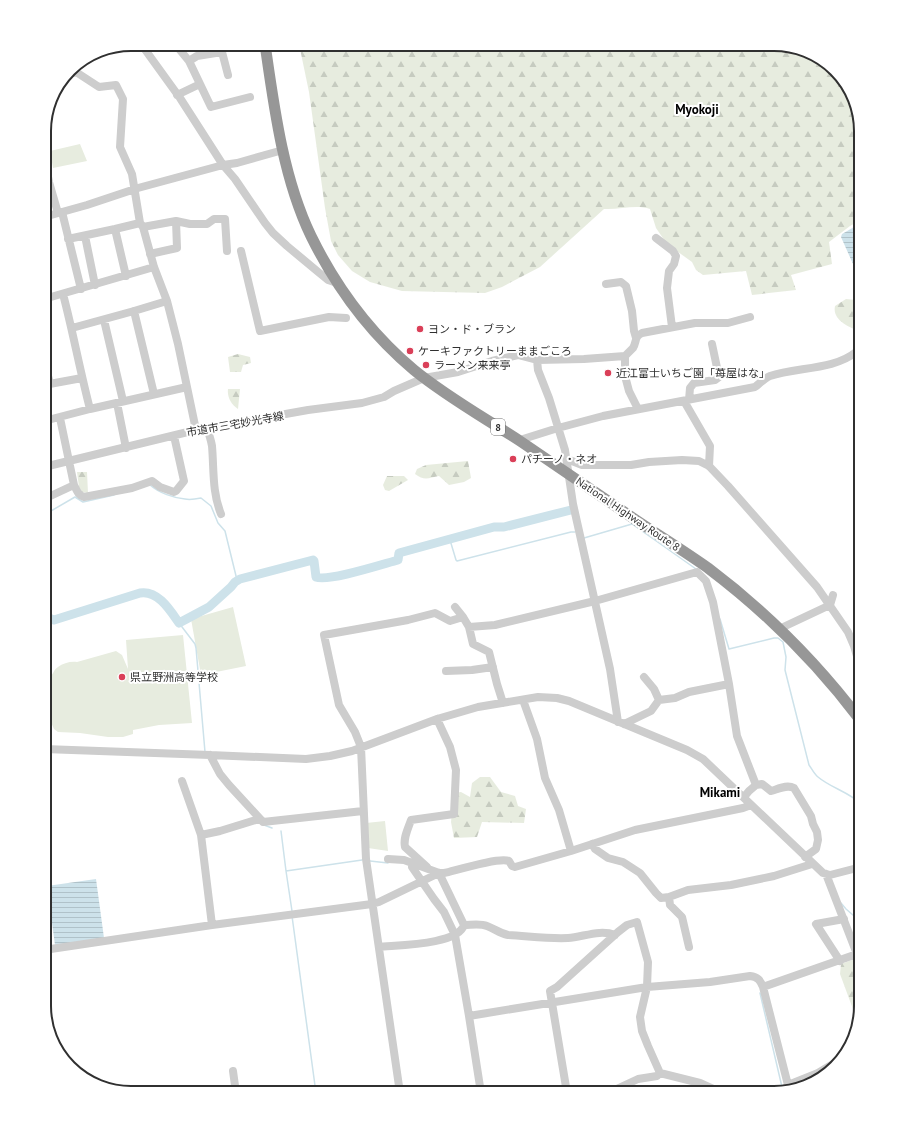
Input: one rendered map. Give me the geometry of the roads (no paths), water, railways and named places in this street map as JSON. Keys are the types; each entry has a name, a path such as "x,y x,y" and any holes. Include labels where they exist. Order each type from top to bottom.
{"highway":[{"name":"National Highway Route 8","path":"266,51 283,150 304,219 312,237 338,283 376,333 393,351 424,378 452,398 520,441 707,568 742,596 779,629 817,668 854,712"}],"street":[{"path":"146,51 177,94 223,165 273,233 328,280 338,283"},
{"path":"181,51 189,61 211,107 250,97"},
{"path":"189,61 197,56 213,51"},
{"path":"223,51 228,75"},
{"path":"77,73 99,87 116,85 123,99 120,147 132,174 141,225 154,267 167,301 178,344 196,430"},
{"path":"177,94 200,84"},
{"path":"51,215 134,190 283,150"},
{"path":"51,188 68,239 80,289"},
{"path":"68,239 141,225 176,221 208,224 214,219 225,219 227,251"},
{"path":"150,254 177,248 176,221"},
{"path":"115,229 126,276"},
{"path":"85,236 95,285"},
{"path":"656,238 673,251 676,256 674,264 669,272 667,288 672,327"},
{"path":"241,251 260,331 329,317 346,318"},
{"path":"51,297 154,267"},
{"path":"606,284 621,282 626,286 632,311 636,341 625,356 625,376 629,391 638,410"},
{"path":"63,294 90,409"},
{"path":"72,328 134,312 167,301"},
{"path":"134,312 154,394"},
{"path":"636,338 642,333 695,322 728,323 750,317"},
{"path":"104,320 120,402 126,448"},
{"path":"709,466 710,446 686,400 690,388 694,383 715,380 719,377 712,344"},
{"path":"520,441 558,428 602,416 755,386 769,376 838,362 854,353"},
{"name":"市道市三宅妙光寺線","path":"51,465 196,430 308,410 362,403 384,397 424,378 458,372 492,361 518,355 537,360 625,356"},
{"path":"537,360 538,370 549,398 567,459 574,508 621,723"},
{"path":"51,383 82,378"},
{"path":"51,420 90,409 187,387"},
{"path":"60,418 74,485 77,492 84,497 132,488 152,481 160,487 174,492 176,491 184,481 174,436"},
{"path":"208,428 212,444 215,495 221,514"},
{"path":"567,459 582,465 631,465 649,462 682,460 699,461 709,466 807,574 848,632 854,646"},
{"path":"51,496 74,485"},
{"path":"469,627 495,625 595,601 698,572 706,581 713,602 729,684 737,736 756,785"},
{"path":"779,629 830,605 833,595"},
{"path":"455,607 469,627 473,644 489,652 503,703"},
{"path":"399,1086 366,859 361,747 355,732 339,705 324,635 408,620 435,613 450,621 463,617"},
{"path":"446,671 472,670 493,667"},
{"path":"644,677 654,689 659,700"},
{"path":"621,723 651,711 659,700 675,698 689,692 729,684"},
{"path":"51,749 210,754 306,760 330,756 361,747 437,719 478,707 538,697 557,698 569,701 687,750 702,759 744,797 820,871 830,875 854,869"},
{"path":"524,700 537,739 545,778 559,810 571,851"},
{"path":"430,870 405,847 404,838 411,820 454,814 456,770 450,748 437,719"},
{"path":"210,754 225,779 263,822 363,811"},
{"path":"182,781 201,835 212,925"},
{"path":"744,797 756,785 762,784 771,791 787,787 794,788 811,816 812,824 817,832 818,840 816,849 805,857"},
{"path":"388,859 404,860 439,873 506,860 515,867 571,851 635,830 743,808 751,805"},
{"path":"201,835 259,819"},
{"path":"592,844 595,849 608,858 623,862 640,873 656,893 662,898 670,897 688,890 731,885 774,876 812,864"},
{"path":"397,859 397,856 407,849"},
{"path":"413,863 412,867 444,912 455,935 480,1086"},
{"path":"51,949 212,925 372,904 438,874 464,925"},
{"path":"826,874 854,946"},
{"path":"670,897 670,905 682,917 689,947"},
{"path":"840,961 816,924 844,919"},
{"path":"566,1086 550,991 557,987 627,925 637,922 648,962 648,987 640,1017 642,1031 660,1073"},
{"path":"464,925 481,924 501,934 508,935 569,938 603,933 615,935"},
{"path":"379,947 440,941 455,935 463,928 464,925"},
{"path":"763,987 854,955"},
{"path":"469,1016 648,987 710,982 750,976 756,977 760,980 763,987 785,1085"},
{"path":"233,1071 235,1086"},
{"path":"623,1086 638,1079 657,1076 660,1073 707,1086"},
{"path":"802,1081 812,1076"}],"water":[{"path":"854,227 854,266 841,237 842,234"},
{"path":"96,879 104,938 55,945 51,916 51,885"}],"waterway":[{"path":"150,485 162,493 176,498 201,498 211,506 218,523 225,531 237,580"},
{"path":"51,511 75,497 83,502 114,495"},
{"path":"51,619 54,620 140,593 146,593 163,602 179,623 209,607 240,579 313,560 316,577 322,578 343,575 398,560 399,553 494,527 504,527 571,510"},
{"path":"584,538 632,524 696,569"},
{"path":"450,540 457,561 575,532"},
{"path":"720,619 729,649 774,638 778,638 783,642 786,657 785,670 809,765 815,774 823,781 854,798"},
{"path":"179,623 195,644 196,648 205,752"},
{"path":"264,825 272,828"},
{"path":"281,831 286,871 362,860"},
{"path":"370,861 388,863"},
{"path":"286,871 292,911"},
{"path":"841,903 854,916"},
{"path":"292,916 315,1086"},
{"path":"760,993 782,1085"}],"place":[{"name":"ヨン・ド・ブラン","path":"420,329"},
{"name":"ケーキファクトリーままごころ","path":"410,351"},
{"name":"ラーメン来来亭","path":"426,365"},
{"name":"近江富士いちご園「苺屋はな」","path":"608,373"},
{"name":"パチーノ・ネオ","path":"513,459"},
{"name":"県立野洲高等学校","path":"122,677"}],"district":[{"name":"Myokoji","path":"697,109"},
{"name":"Mikami","path":"720,792"}]}
